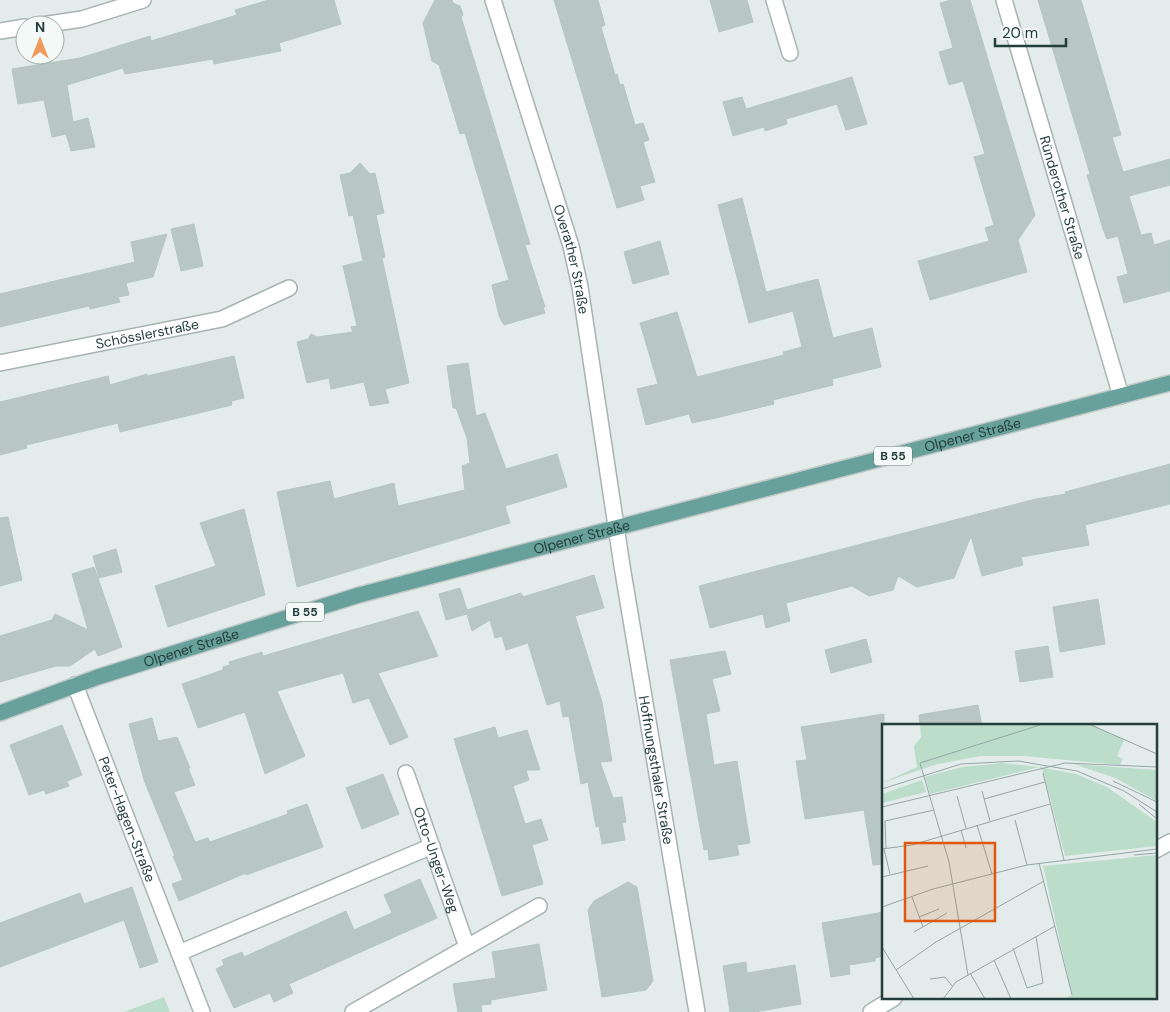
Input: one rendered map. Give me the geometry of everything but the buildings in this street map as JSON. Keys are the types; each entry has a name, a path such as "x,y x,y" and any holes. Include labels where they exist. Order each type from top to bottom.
{"main road":[{"name":"Olpener Straße","path":"0,713 76,685 359,595 1170,383"}],"street":[{"path":"65,22 82,19 143,0"},
{"name":"Overather Straße","path":"493,0 571,246 583,306 616,528"},
{"path":"774,0 790,53"},
{"name":"Ründerother Straße","path":"1004,0 1121,396"},
{"path":"0,31 15,29"},
{"name":"Schösslerstraße","path":"0,363 222,319 289,288"},
{"name":"Hoffnungsthaler Straße","path":"616,528 697,1012"},
{"name":"Peter-Hagen-Straße","path":"76,685 202,1012"},
{"name":"Otto-Unger-Weg","path":"406,773 467,947"},
{"path":"1158,849 1170,842"},
{"path":"179,953 432,846"},
{"path":"353,1012 539,906"},
{"path":"871,1012 891,1000"}],"green space":[{"path":"164,997 170,1012 124,1012"}]}
